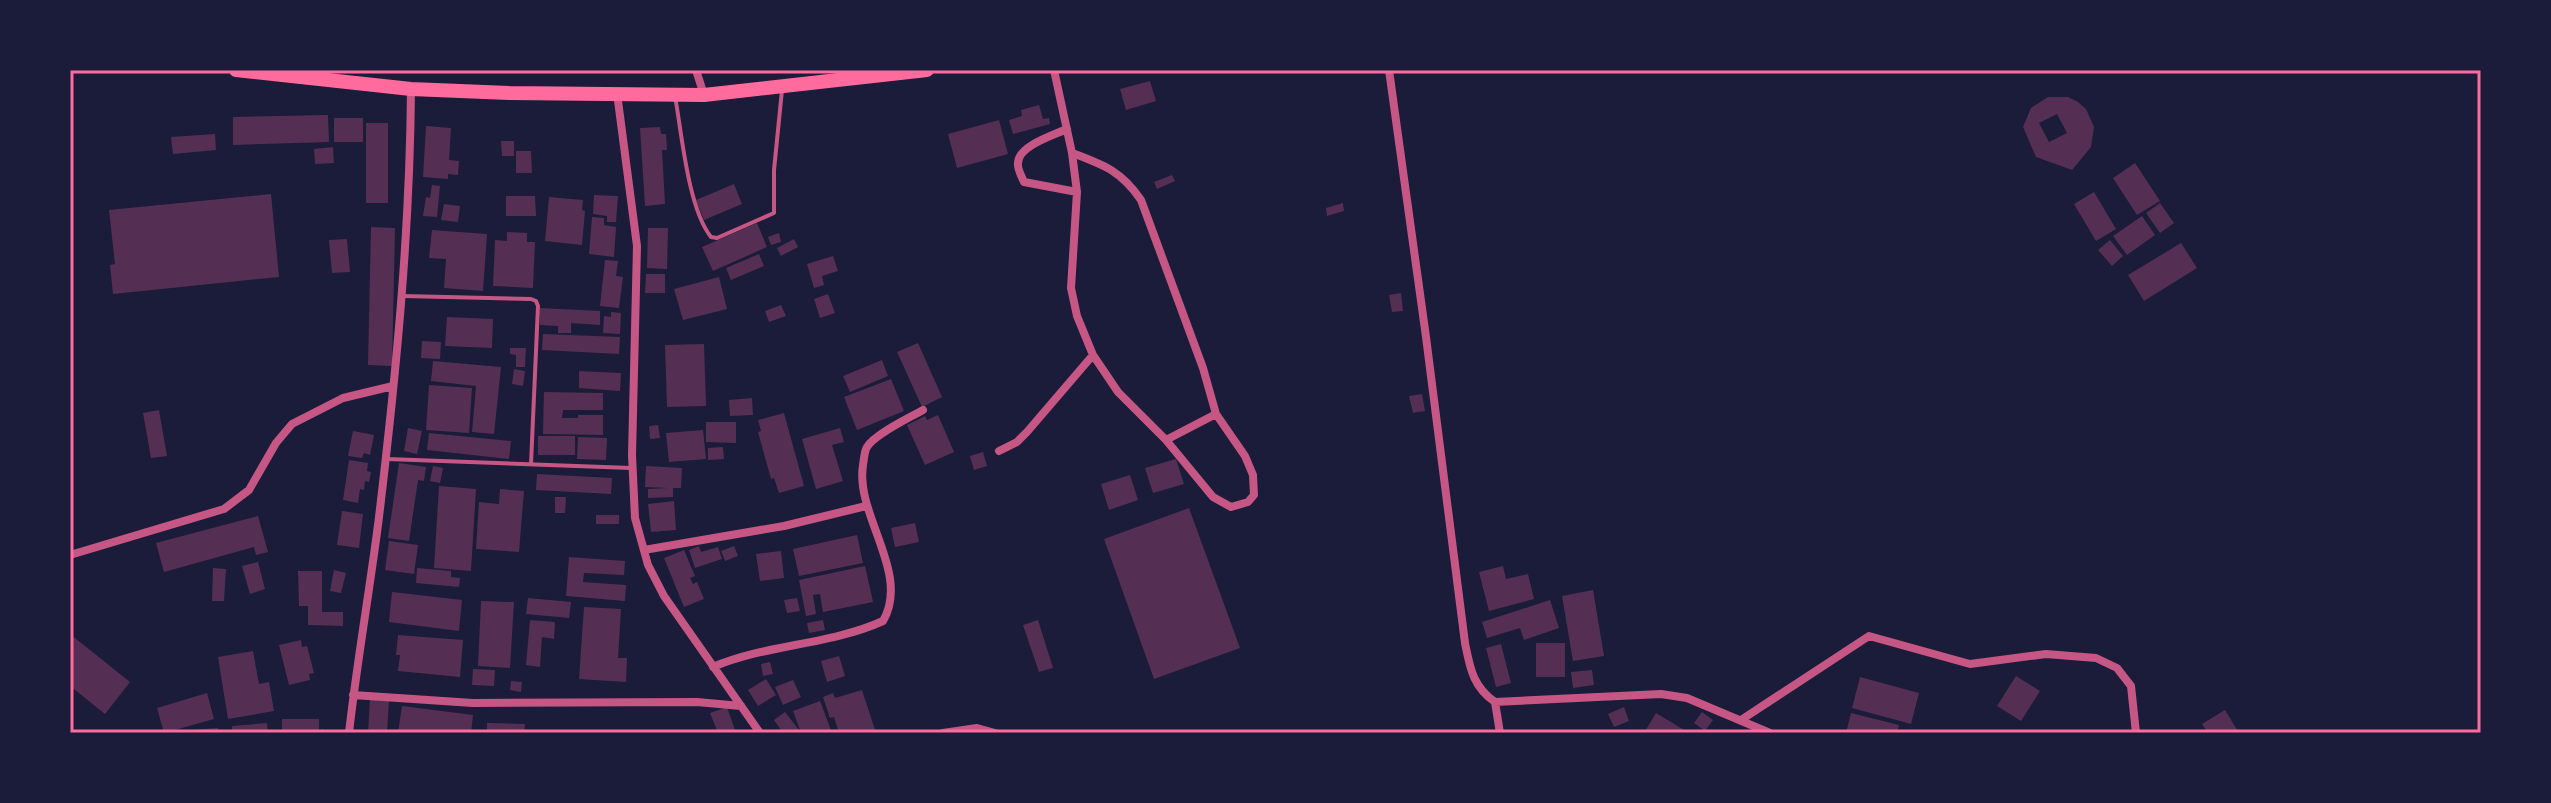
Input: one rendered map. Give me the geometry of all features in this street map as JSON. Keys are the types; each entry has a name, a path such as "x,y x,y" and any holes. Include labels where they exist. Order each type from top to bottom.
{"highway":[{"path":"236,70 345,76 411,89 704,95 927,70"}],"street":[{"path":"696,70 704,95"},
{"path":"1054,70 1077,192 1071,288 1077,316 1093,355 1118,392 1166,440 1213,497 1231,507 1248,502 1254,495 1253,475 1245,456 1216,414 1203,368 1141,200 1128,180 1107,166 1072,153"},
{"path":"1389,70 1465,643 1471,675 1481,693 1495,702 1661,694 1687,698 1770,733"},
{"path":"349,733 385,459 402,296 410,189 411,89"},
{"path":"617,93 637,246 635,518 648,565 664,596 760,733"},
{"path":"1067,129 1032,144 1020,155 1018,163 1024,182 1077,192"},
{"path":"999,451 1017,442 1027,432 1093,355"},
{"path":"70,555 224,509 249,490 276,443 292,424 343,398 393,386"},
{"path":"713,667 738,656 883,621 890,610 889,583 885,556 866,506 861,478 866,448 875,439 923,410"},
{"path":"1166,440 1216,414"},
{"path":"644,550 784,526 866,506"},
{"path":"1741,720 1869,636 1970,664 2046,654 2096,658 2117,668 2131,686 2136,733"},
{"path":"353,695 473,703 697,702 741,706"},
{"path":"1495,702 1500,733"},
{"path":"943,733 977,728 995,733"}],"lane":[{"path":"675,94 695,202 706,231 717,238 774,213 774,170 783,86"},
{"path":"402,296 536,301 531,464"},
{"path":"385,459 633,468"}],"building":[{"path":"1150,81 1156,101 1126,110 1120,89"},
{"path":"2048,97 2068,97 2086,109 2094,127 2091,147 2072,170 2036,157 2023,127 2031,108","holes":["2057,114 2067,133 2049,142 2039,123"]},
{"path":"1039,105 1043,119 1049,118 1050,124 1013,134 1009,120 1022,116 1021,110"},
{"path":"328,115 329,142 233,145 233,117"},
{"path":"334,118 363,118 363,142 334,142"},
{"path":"999,120 1008,154 957,168 948,134"},
{"path":"366,123 388,123 388,203 366,203"},
{"path":"426,126 451,128 449,160 459,161 458,175 448,174 448,179 423,177"},
{"path":"660,127 661,134 666,134 667,150 662,150 665,204 645,206 640,128"},
{"path":"215,134 216,150 173,154 171,137"},
{"path":"501,141 514,141 514,156 502,156"},
{"path":"333,147 334,163 315,164 314,149"},
{"path":"516,151 531,151 532,173 516,173"},
{"path":"2135,163 2160,201 2137,215 2113,178"},
{"path":"1172,175 1175,181 1157,189 1154,182"},
{"path":"734,184 742,204 704,220 696,200"},
{"path":"432,185 440,186 437,217 423,216 426,197 430,198"},
{"path":"2094,192 2116,229 2096,241 2074,204"},
{"path":"271,194 279,277 113,294 110,265 115,264 109,210"},
{"path":"594,195 618,196 616,222 607,222 607,216 593,214"},
{"path":"506,196 535,196 536,216 506,216"},
{"path":"549,197 583,200 582,245 545,241"},
{"path":"1343,203 1344,211 1327,216 1326,208"},
{"path":"2160,203 2174,223 2160,233 2146,213"},
{"path":"444,204 460,206 458,222 441,220"},
{"path":"2142,216 2155,235 2127,255 2113,236"},
{"path":"592,217 604,218 604,225 616,227 614,257 589,254"},
{"path":"757,223 767,247 713,271 702,247"},
{"path":"371,227 395,228 392,366 368,365"},
{"path":"648,228 668,228 667,269 647,268"},
{"path":"432,230 487,234 483,291 444,288 446,259 429,258"},
{"path":"507,232 527,233 527,242 535,242 533,288 493,286 495,240 507,241"},
{"path":"779,233 781,242 771,245 768,237"},
{"path":"347,239 350,272 332,273 329,240"},
{"path":"794,239 798,247 781,256 777,248"},
{"path":"2110,240 2123,256 2112,266 2098,250"},
{"path":"2181,243 2197,268 2144,301 2128,275"},
{"path":"759,254 764,266 731,280 726,268"},
{"path":"833,256 838,271 822,276 824,285 814,288 807,264"},
{"path":"605,260 618,261 616,276 623,277 619,308 600,306"},
{"path":"646,274 665,274 665,293 645,293"},
{"path":"719,277 727,309 683,320 674,289"},
{"path":"1401,293 1403,311 1392,312 1389,295"},
{"path":"828,294 835,313 820,318 814,299"},
{"path":"781,305 786,316 769,322 765,311"},
{"path":"540,308 600,311 600,325 571,323 571,333 558,333 558,326 540,325"},
{"path":"611,312 621,313 620,334 603,333 604,316 611,317"},
{"path":"447,317 493,319 492,348 445,346"},
{"path":"543,334 620,337 619,354 542,350"},
{"path":"422,341 441,342 440,359 421,358"},
{"path":"918,343 942,397 922,407 897,352"},
{"path":"704,344 706,406 667,407 665,345"},
{"path":"510,348 526,348 525,367 516,367 516,355 510,354"},
{"path":"882,360 888,376 850,392 843,376"},
{"path":"433,361 501,367 494,434 472,432 476,386 431,381"},
{"path":"514,369 525,371 523,386 512,384"},
{"path":"579,371 621,373 620,391 579,388"},
{"path":"891,379 904,411 857,430 844,397"},
{"path":"429,385 472,388 469,433 426,430"},
{"path":"544,392 603,393 603,410 563,410 562,418 603,415 603,435 543,434"},
{"path":"1422,394 1425,411 1413,413 1409,396"},
{"path":"752,398 753,415 730,416 729,400"},
{"path":"159,410 167,456 151,458 143,413"},
{"path":"784,413 804,486 779,493 774,478 771,479 758,432 761,431 758,420"},
{"path":"938,415 954,452 925,465 907,425 925,416 927,420"},
{"path":"706,422 736,422 736,443 706,442"},
{"path":"658,425 660,438 650,439 649,426"},
{"path":"408,428 422,431 417,454 404,451"},
{"path":"840,428 844,442 832,445 843,481 816,489 802,439"},
{"path":"703,430 706,459 669,462 666,433"},
{"path":"353,431 374,435 370,455 364,453 362,458 348,456"},
{"path":"429,433 511,441 509,459 427,450"},
{"path":"538,436 575,436 575,455 538,455"},
{"path":"578,437 607,438 606,460 577,459"},
{"path":"723,447 724,459 708,460 708,448"},
{"path":"983,452 987,466 974,470 970,456"},
{"path":"1176,459 1184,484 1153,493 1145,468"},
{"path":"349,460 368,463 367,471 371,472 364,490 360,489 358,503 343,500"},
{"path":"399,463 426,467 424,481 418,480 409,541 388,538"},
{"path":"433,466 443,468 440,483 430,481"},
{"path":"646,466 682,468 681,488 673,488 673,497 648,498 648,489 668,488 645,487"},
{"path":"537,474 612,478 611,494 536,490"},
{"path":"1130,475 1138,500 1109,510 1101,484"},
{"path":"439,486 476,489 471,571 434,568"},
{"path":"500,489 524,491 519,552 476,549 479,502 499,504"},
{"path":"555,497 566,497 565,513 555,513"},
{"path":"674,501 676,530 651,532 648,504"},
{"path":"1189,508 1240,648 1154,679 1104,539"},
{"path":"342,511 363,514 359,548 337,545"},
{"path":"596,515 619,515 619,524 596,524"},
{"path":"258,516 268,552 256,555 254,547 164,572 156,543"},
{"path":"915,523 919,542 895,547 891,528"},
{"path":"857,535 863,563 799,576 793,549"},
{"path":"389,541 418,545 414,574 385,570"},
{"path":"699,546 701,552 718,547 722,559 695,568 689,550"},
{"path":"734,546 738,556 725,561 721,551"},
{"path":"684,550 695,576 690,578 693,584 697,582 704,599 684,607 664,558"},
{"path":"781,551 784,578 760,581 756,554"},
{"path":"569,557 625,561 624,575 584,573 583,582 626,585 625,601 566,596"},
{"path":"258,562 265,589 250,594 242,566"},
{"path":"865,566 873,602 823,612 820,594 813,595 816,614 806,616 799,580"},
{"path":"1503,566 1506,579 1528,574 1534,599 1489,611 1479,572"},
{"path":"213,568 226,569 224,601 212,601"},
{"path":"417,568 451,571 451,577 460,578 459,587 416,583"},
{"path":"334,570 346,573 341,593 330,591"},
{"path":"298,571 322,571 322,612 343,612 343,626 308,625 308,606 299,606"},
{"path":"1593,590 1604,656 1573,661 1562,596"},
{"path":"392,592 462,600 459,631 389,622"},
{"path":"528,598 571,602 569,618 526,614"},
{"path":"797,598 800,611 787,613 784,600"},
{"path":"1550,600 1559,628 1524,640 1520,628 1487,638 1482,622"},
{"path":"481,601 514,602 510,668 478,666"},
{"path":"584,607 621,609 618,658 627,658 626,682 579,679"},
{"path":"530,620 555,622 554,639 542,637 540,667 526,665"},
{"path":"823,620 825,630 809,633 807,623"},
{"path":"1038,620 1053,668 1039,672 1023,625"},
{"path":"70,634 130,682 105,714 70,686"},
{"path":"398,635 463,640 460,677 398,671"},
{"path":"301,640 302,647 307,646 314,673 309,674 310,680 289,685 279,645"},
{"path":"1536,643 1565,643 1565,677 1536,677"},
{"path":"1501,644 1511,683 1496,687 1486,648"},
{"path":"253,651 259,684 269,682 274,711 228,719 218,657"},
{"path":"839,656 845,676 827,682 821,661"},
{"path":"770,662 773,674 763,676 761,664"},
{"path":"473,669 495,670 494,686 472,685"},
{"path":"1592,670 1594,685 1573,688 1571,672"},
{"path":"2016,676 2040,691 2021,721 1997,706"},
{"path":"1860,677 1919,693 1911,724 1852,708"},
{"path":"766,679 776,695 758,706 748,690"},
{"path":"793,680 801,697 783,705 775,687"},
{"path":"511,681 522,682 521,692 510,690"},
{"path":"862,690 876,733 839,733 823,697 833,693 835,698"},
{"path":"207,693 214,719 164,733 157,708"},
{"path":"370,698 389,700 387,733 368,733"},
{"path":"820,701 832,733 801,733 793,711"},
{"path":"402,706 473,715 471,733 398,733"},
{"path":"727,707 736,733 718,733 710,713"},
{"path":"1624,707 1629,721 1614,727 1608,714"},
{"path":"2225,710 2239,733 2208,733 2202,724"},
{"path":"785,712 799,730 796,733 783,733 774,720"},
{"path":"1702,712 1713,720 1705,731 1694,723"},
{"path":"1656,713 1689,733 1644,733"},
{"path":"1851,713 1899,725 1897,733 1846,733"},
{"path":"282,719 319,719 319,730 324,729 324,733 282,733"},
{"path":"267,723 268,733 232,733 232,726"},
{"path":"487,723 525,724 524,733 487,733"},
{"path":"218,728 219,733 191,733 191,730"}]}
